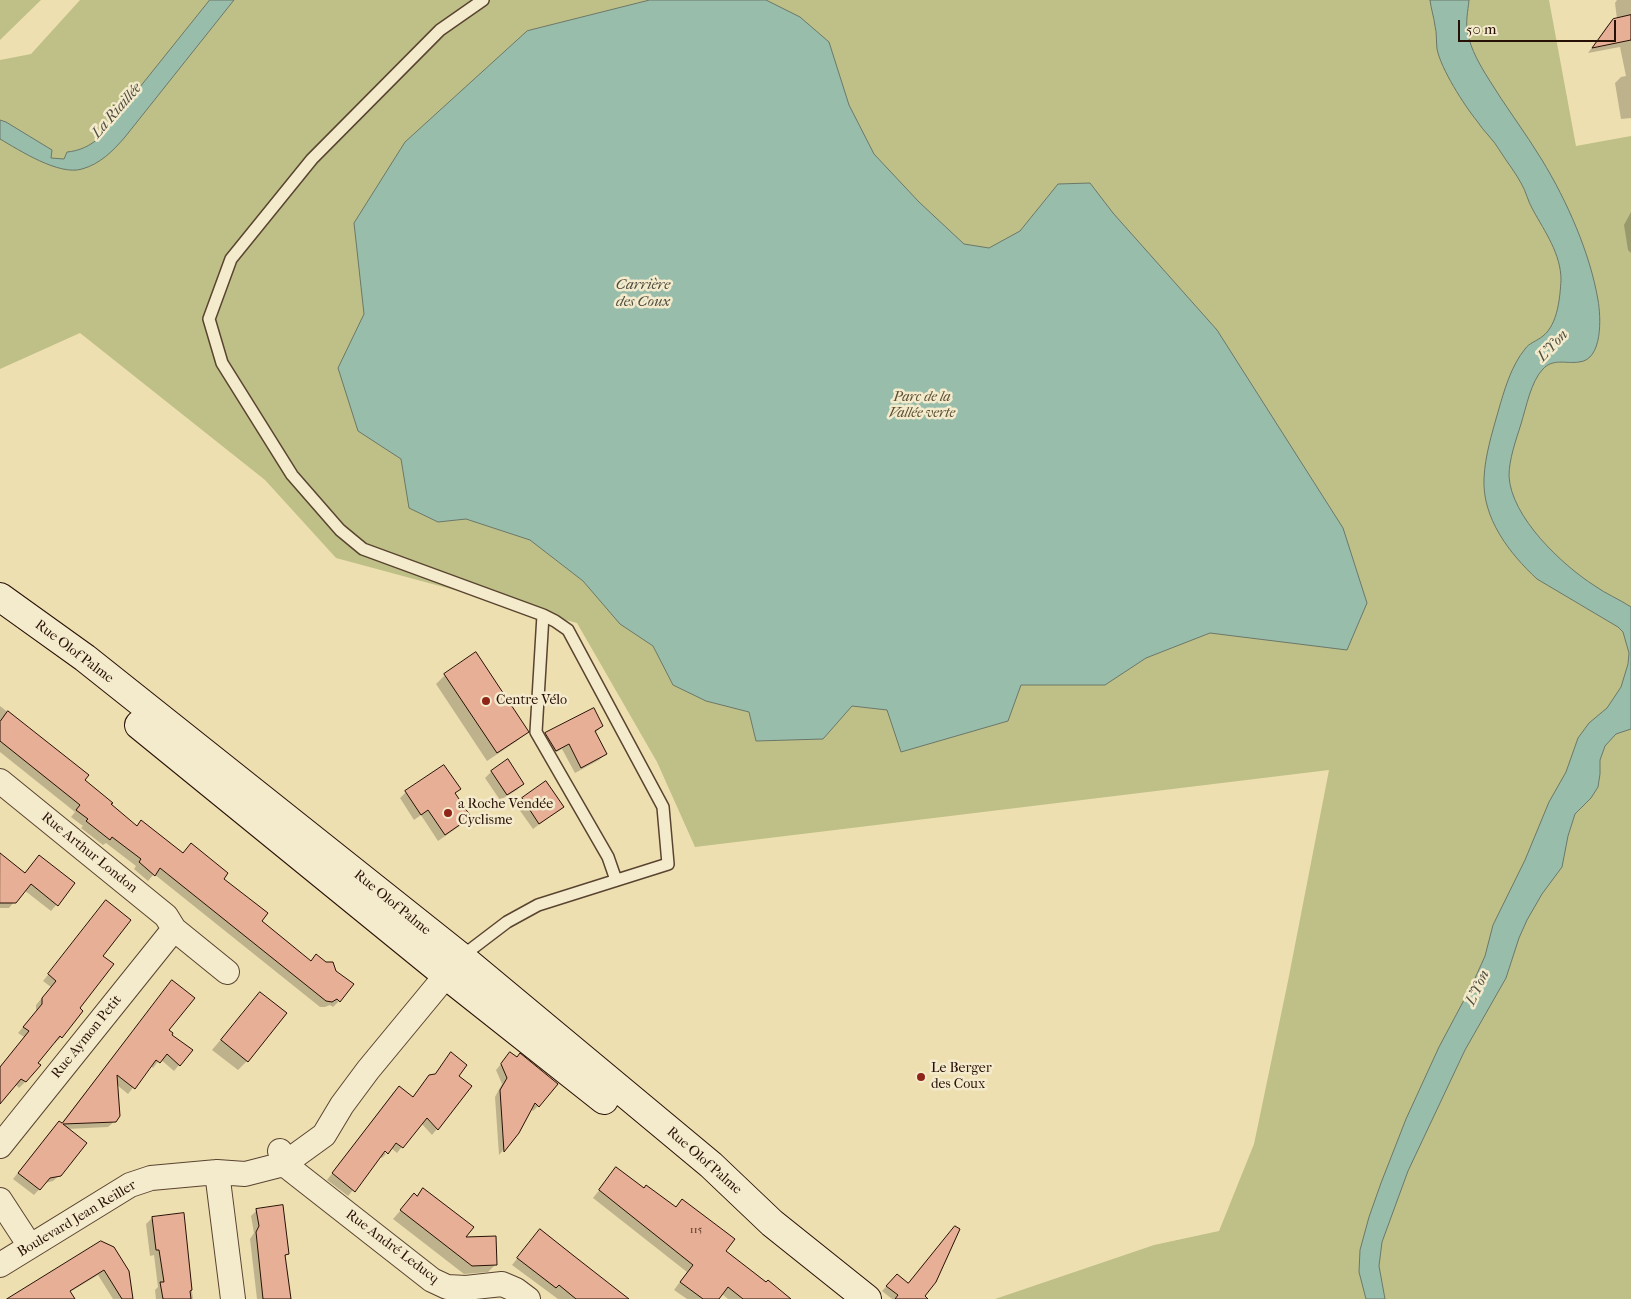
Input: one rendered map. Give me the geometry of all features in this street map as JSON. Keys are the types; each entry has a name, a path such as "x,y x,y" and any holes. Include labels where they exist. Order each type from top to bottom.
{"main road":[{"name":"Rue Olof Palme","path":"0,598 85,658 700,1176 772,1223 867,1299"},
{"name":"Rue Olof Palme","path":"0,608 73,672 453,966"}],"street":[{"name":"Rue Arthur London","path":"0,781 166,916 174,929 227,972"},
{"name":"Rue Aymon Petit","path":"0,1146 174,929"},
{"name":"Boulevard Jean Reiller","path":"0,1265 130,1184 151,1178 216,1172 246,1174 324,1135 342,1105 453,966"},
{"name":"Rue André Leducq","path":"281,1156 432,1280 448,1287 466,1288 502,1284 516,1290 528,1299"},
{"path":"216,1172 233,1299"},
{"path":"0,1200 30,1246"}],"lane":[{"path":"453,966 507,922 538,905 668,864 663,807 568,630 544,615 363,549 340,530 292,474 222,363 208,319 231,260 312,158 440,30 483,0"},
{"path":"544,615 536,732 608,856 616,880"}],"green space":[{"path":"0,0 41,0 0,40"},
{"name":"Parc de la Vallée verte","path":"80,0 1549,0 1576,146 1631,136 1631,1299 995,1299 1154,1245 1219,1231 1254,1144 1329,770 695,847 657,762 577,623 336,558 265,480 80,333 0,369 0,60 31,54"}],"water":[{"path":"210,0 234,0 125,137 111,152 100,160 82,169 62,169 40,161 0,139 0,120 52,150 51,158 64,159 67,152 80,149 92,143 99,138"},
{"name":"Carrière des Coux","path":"650,0 766,0 800,17 829,42 849,105 874,154 919,202 964,244 989,248 1020,231 1058,184 1090,183 1113,213 1217,330 1343,528 1367,603 1347,650 1210,633 1146,658 1105,685 1021,685 1008,721 901,752 887,710 852,706 823,739 756,741 749,712 706,701 673,685 653,646 620,624 583,581 530,540 466,519 438,522 409,508 401,459 358,431 338,368 364,314 354,223 405,142 527,31"},
{"name":"L'Yon","path":"1430,0 1469,0 1467,30 1474,52 1482,68 1551,176 1569,210 1594,282 1599,307 1600,327 1599,337 1593,354 1579,362 1551,364 1539,374 1529,395 1510,463 1509,476 1512,492 1519,508 1540,539 1582,577 1631,607 1631,729 1616,734 1605,746 1600,760 1598,787 1591,798 1575,814 1568,836 1562,867 1542,894 1527,920 1506,978 1465,1050 1408,1171 1382,1242 1379,1266 1385,1299 1366,1299 1359,1272 1360,1250 1369,1217 1406,1119 1439,1047 1472,985 1485,956 1493,925 1525,860 1549,802 1566,772 1578,738 1589,723 1607,708 1621,687 1628,664 1629,653 1623,632 1618,627 1537,579 1527,569 1499,534 1488,507 1484,478 1486,461 1491,436 1508,379 1527,347 1543,336 1552,325 1559,302 1560,270 1552,243 1531,207 1519,179 1495,143 1466,106 1443,66 1437,49 1436,31"}],"building":[{"path":"1631,15 1631,40 1592,48 1613,19"},
{"path":"476,652 529,732 497,753 444,674"},
{"path":"594,708 603,726 595,731 607,754 581,768 569,744 556,751 545,733"},
{"path":"8,711 89,775 85,780 137,826 141,820 183,853 191,843 228,873 224,879 268,913 262,921 311,961 316,954 326,962 333,962 336,971 354,984 340,1002 337,999 332,1002 326,1001 160,868 155,876 139,862 141,859 112,837 110,840 86,821 88,819 76,810 80,805 0,741 0,722"},
{"path":"508,759 524,784 507,795 491,771"},
{"path":"444,765 461,789 455,793 471,817 445,835 428,810 421,815 405,791"},
{"path":"546,781 564,807 539,824 522,798"},
{"path":"0,853 25,873 39,855 75,883 58,906 31,884 16,903 0,903"},
{"path":"106,900 131,920 103,956 114,964 80,1008 83,1011 62,1038 60,1036 38,1063 41,1065 26,1082 21,1079 0,1104 0,1067 29,1031 23,1027 42,1004 42,998 56,981 48,974"},
{"path":"172,980 195,998 169,1030 173,1033 172,1035 193,1050 180,1066 167,1054 160,1063 156,1060 135,1089 117,1075 120,1116 116,1122 63,1124 87,1143 61,1176 50,1178 40,1190 18,1173 59,1121 62,1123"},
{"path":"260,992 287,1013 248,1062 221,1040"},
{"path":"451,1052 467,1065 459,1076 472,1086 438,1130 427,1118 403,1148 396,1143 388,1154 385,1151 355,1192 332,1173 399,1086 413,1097 429,1075 435,1074"},
{"path":"510,1052 517,1057 520,1053 558,1084 539,1107 535,1103 519,1133 504,1152 500,1090 507,1078 501,1064"},
{"path":"616,1167 644,1188 646,1185 676,1207 682,1199 735,1239 726,1251 766,1282 768,1280 791,1299 743,1299 728,1287 719,1299 703,1299 680,1282 693,1265 599,1190"},
{"path":"423,1188 474,1227 466,1237 496,1236 497,1265 472,1266 400,1210 414,1193 417,1196"},
{"path":"283,1205 289,1254 285,1255 291,1299 263,1299 256,1232 259,1226 256,1209"},
{"path":"184,1213 192,1290 190,1291 191,1299 163,1299 160,1282 164,1282 159,1250 156,1250 152,1217"},
{"path":"955,1226 960,1229 936,1282 925,1296 928,1299 895,1299 898,1295 886,1286 897,1274 908,1283"},
{"path":"540,1229 629,1299 576,1299 559,1285 556,1288 517,1258"},
{"path":"101,1241 114,1247 129,1271 133,1299 122,1299 104,1270 70,1291 75,1299 7,1299"}],"place":[{"name":"Centre Vélo","path":"486,701"},
{"name":"a Roche Vendée Cyclisme","path":"448,813"},
{"name":"Le Berger des Coux","path":"921,1077"}],"water label":[{"name":"La Riaillée","path":"117,111"}]}
